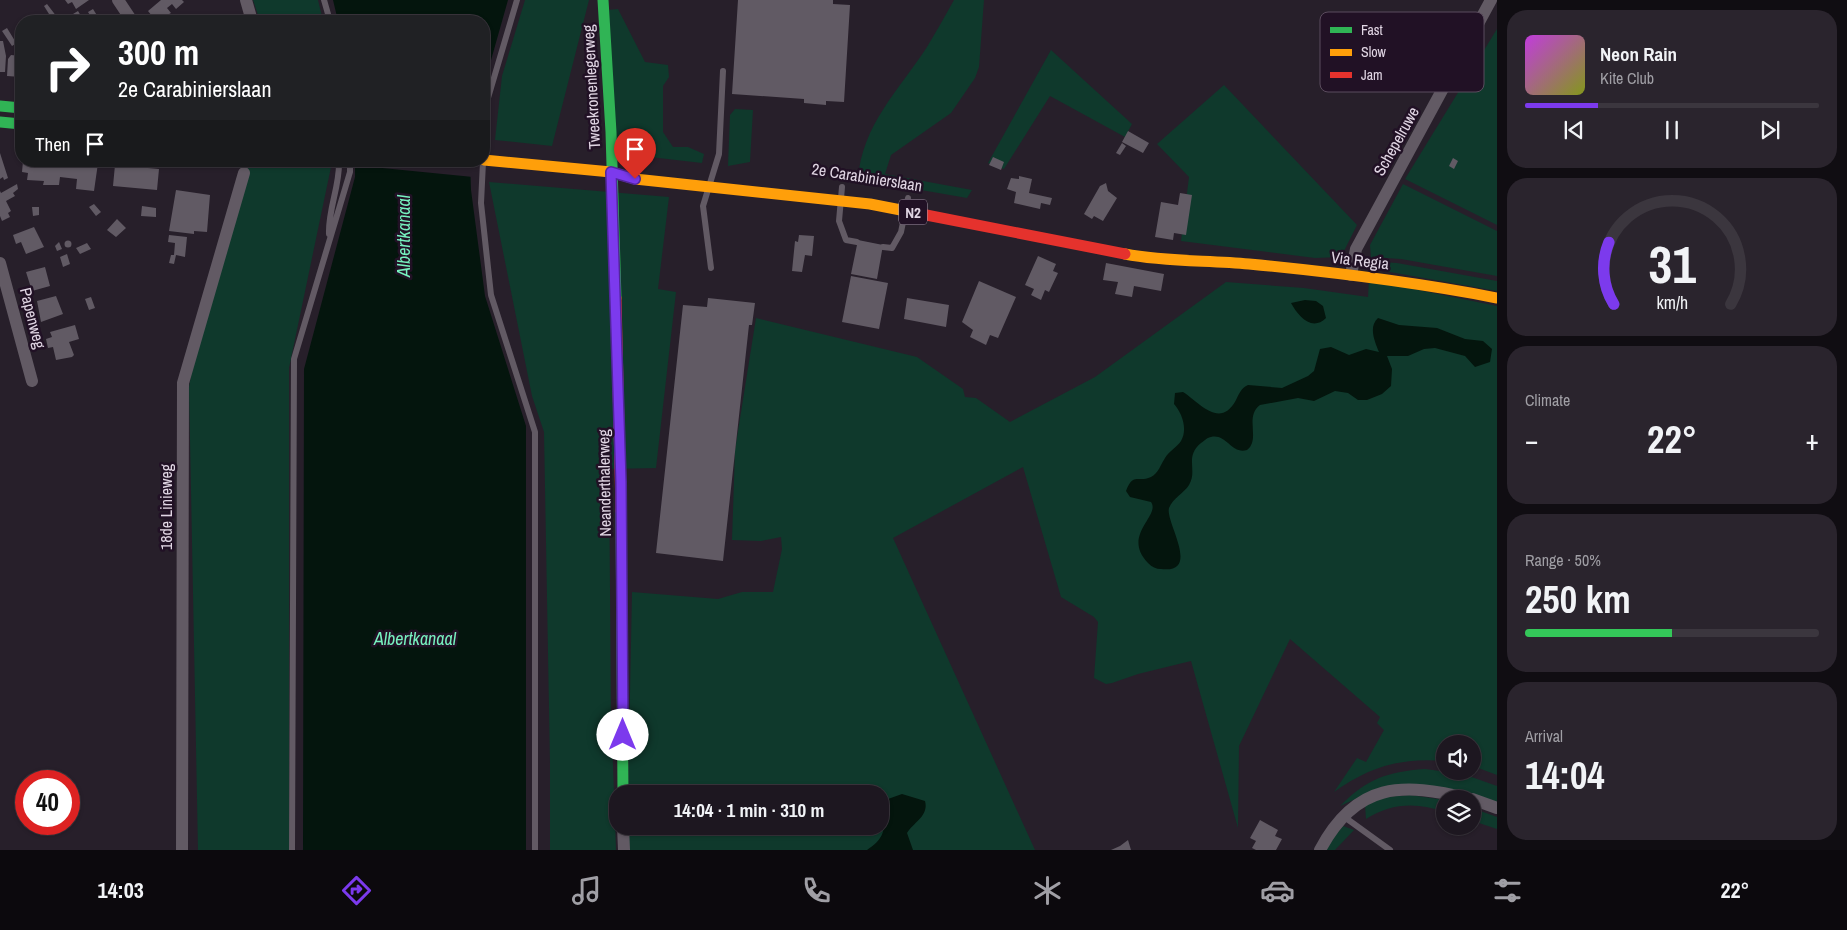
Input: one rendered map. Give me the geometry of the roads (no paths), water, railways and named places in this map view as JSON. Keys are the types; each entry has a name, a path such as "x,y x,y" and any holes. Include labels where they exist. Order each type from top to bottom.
{"main road":[{"name":"Tweekronenlegerweg","path":"603,0 611,172"},
{"path":"0,106 15,107"},
{"path":"0,122 15,123"},
{"name":"2e Carabinierslaan","path":"490,160 611,172 635,179 840,200 906,211 1106,252"},
{"name":"2e Carabinierslaan","path":"611,172 636,168 665,170"},
{"name":"Neanderthalerweg","path":"611,172 621,482 623,785"},
{"name":"2e Carabinierslaan","path":"892,196 913,199"},
{"name":"Via Regia","path":"964,210 1114,242 1217,261 1430,285 1497,298"},
{"name":"Via Regia","path":"1106,252 1169,260 1217,261"}],"street":[{"path":"118,0 128,15"},
{"path":"246,0 250,15"},
{"name":"Schepelruwe","path":"1484,13 1491,0"},
{"name":"Schepelruwe","path":"1351,275 1353,260 1360,241 1441,92"},
{"name":"18de Linieweg","path":"182,850 183,383 244,173"},
{"name":"Papenweg","path":"0,263 32,381"},
{"path":"1320,850 1342,815 1368,798 1394,790 1426,789 1436,791"},
{"path":"1481,802 1497,808"},
{"path":"623,835 624,850"}],"lane":[{"path":"324,0 328,15"},
{"path":"490,91 517,0"},
{"path":"711,268 703,206 719,154 723,71"},
{"path":"329,240 328,219 340,167"},
{"path":"292,850 294,359 350,167"},
{"path":"483,167 481,203 491,296 535,432 535,850"},
{"path":"842,187 838,221 846,240 858,242"},
{"path":"883,246 892,248 902,232 906,211 913,199"},
{"path":"1342,815 1390,850"}],"water":[{"path":"333,0 508,0 490,64 490,15 337,15"},
{"name":"Albertkanaal","path":"355,167 470,167 471,190 485,296 526,426 526,850 303,850 304,369 355,177"},
{"path":"1305,300 1316,301 1323,306 1326,318 1321,322 1311,323 1301,317 1291,303"},
{"path":"1378,318 1399,325 1437,328 1465,339 1483,341 1492,349 1490,362 1475,367 1465,356 1435,348 1424,349 1408,356 1387,356 1392,369 1391,386 1382,394 1367,400 1358,400 1348,393 1335,391 1314,401 1298,398 1260,405 1255,410 1253,416 1253,440 1247,450 1237,450 1221,438 1216,437 1207,438 1196,448 1192,458 1192,474 1189,485 1173,501 1169,508 1169,515 1179,546 1179,564 1173,568 1161,569 1150,564 1141,553 1138,544 1143,527 1153,507 1151,502 1130,497 1126,491 1134,480 1147,479 1153,476 1167,456 1181,441 1184,426 1182,416 1174,404 1175,393 1183,392 1210,411 1223,413 1230,409 1242,389 1248,385 1282,388 1308,376 1314,371 1320,349 1331,347 1349,355 1366,349 1379,352 1373,330 1373,326"},
{"path":"902,794 925,801 926,806 923,815 907,833 913,850 867,850 875,844 882,835 889,835 889,799"}]}
